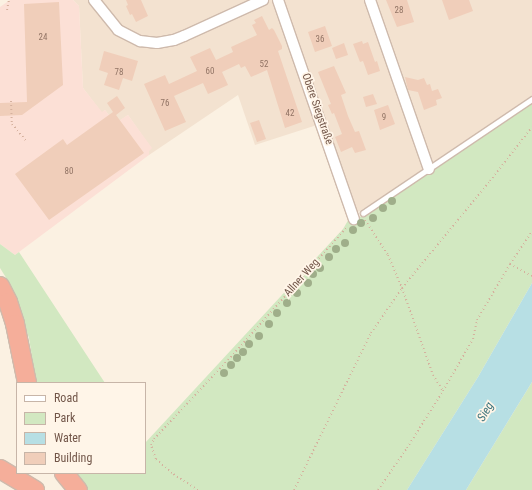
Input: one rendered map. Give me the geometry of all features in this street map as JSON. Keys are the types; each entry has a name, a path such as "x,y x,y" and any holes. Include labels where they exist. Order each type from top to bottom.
{"highway":[{"path":"0,286 8,302 15,324 27,382"},
{"path":"0,469 35,490"},
{"path":"65,474 78,490"}],"street":[{"path":"94,0 118,30 140,40 157,43 174,40 263,0"},
{"name":"Obere Siegstraße","path":"278,0 359,216"},
{"path":"370,0 429,169"}],"lane":[{"path":"359,216 532,99"}],"path":[{"path":"7,10 9,0"},
{"path":"11,100 12,124 27,142"},
{"path":"294,490 361,353 383,315 402,288 490,182 532,127"},
{"path":"359,216 388,255 402,288 433,375 443,391"},
{"name":"Allner Weg","path":"198,490 172,473 156,459 151,445 154,439 359,216"},
{"path":"378,490 443,391 473,339 480,314 510,264 532,232"},
{"path":"510,264 532,276"}],"shaded area":[{"path":"10,0 73,0 79,6 83,88 102,112 105,110 115,123 128,115 152,148 149,151 149,155 15,255 0,244 0,7"},
{"path":"73,0 532,0 532,104 350,217 317,125 255,145 238,95 149,155 148,151 151,148 128,115 115,124 105,110 102,113 83,88 79,6"}],"green space":[{"path":"532,103 532,283 478,377 407,490 85,490 71,474 146,474 146,442 343,229 350,217 360,217"},
{"path":"0,244 15,255 19,252 104,382 36,382 29,338 10,284 0,268"},
{"path":"532,382 532,490 466,490"}],"water":[{"name":"Sieg","path":"532,283 532,382 466,490 407,490 478,377"}],"building":[{"path":"126,0 141,0 148,16 136,22 132,14 130,15 126,6 128,5"},
{"path":"386,0 407,0 414,22 397,27"},
{"path":"442,0 469,0 473,11 449,20"},
{"path":"59,2 63,85 22,115 0,116 0,103 27,102 24,4"},
{"path":"262,16 269,30 272,28 274,30 282,46 282,49 278,51 302,122 285,128 267,70 251,77 245,66 241,68 239,64 222,72 228,85 208,94 203,83 174,96 186,122 165,131 144,84 165,75 169,84 197,71 190,57 210,48 216,60 233,52 231,47 257,35 252,25 256,23 254,20"},
{"path":"325,26 332,46 315,52 308,32"},
{"path":"362,41 363,44 368,42 380,71 368,75 363,61 360,62 353,44"},
{"path":"344,43 348,55 336,59 332,48"},
{"path":"104,51 138,61 132,81 123,78 119,90 104,85 108,73 99,70"},
{"path":"334,66 346,93 341,95 348,116 355,132 359,131 366,150 355,153 352,147 341,152 335,137 342,134 334,113 332,114 328,105 331,104 318,72"},
{"path":"405,77 418,80 424,78 427,85 430,84 432,91 438,89 442,98 436,100 437,105 424,110 418,92 408,90"},
{"path":"373,94 377,104 366,107 363,97"},
{"path":"117,96 125,108 116,115 144,153 49,220 15,174 63,139 67,145 113,112 107,103"},
{"path":"388,105 395,124 380,130 374,110"},
{"path":"259,120 266,139 257,142 250,123"}]}
